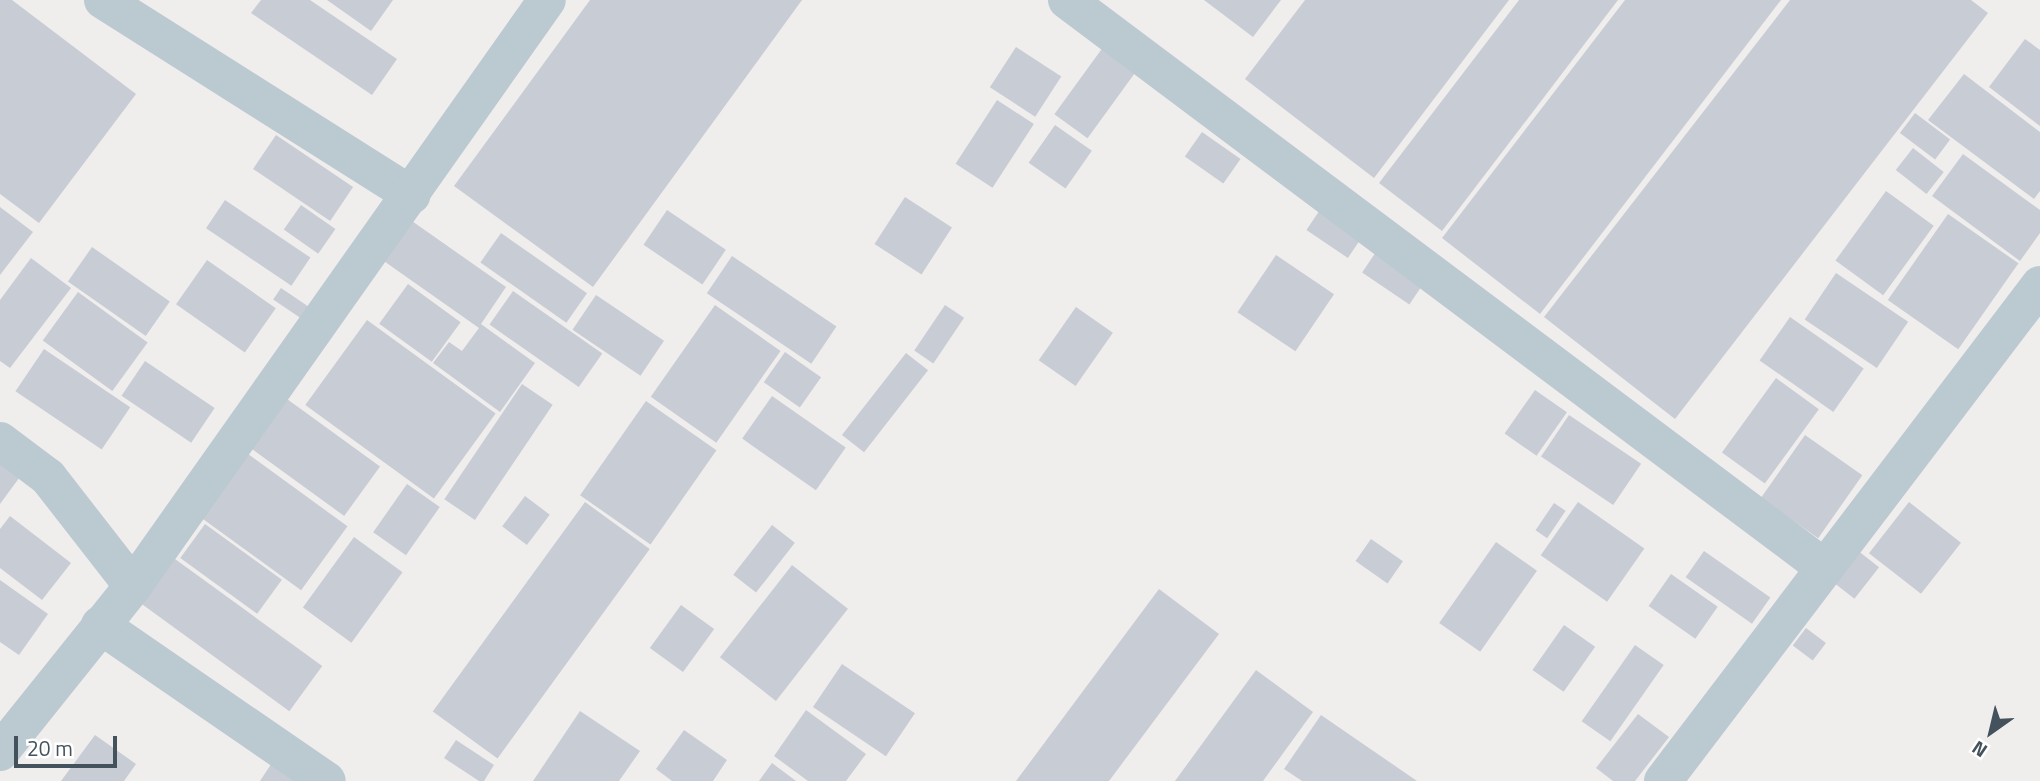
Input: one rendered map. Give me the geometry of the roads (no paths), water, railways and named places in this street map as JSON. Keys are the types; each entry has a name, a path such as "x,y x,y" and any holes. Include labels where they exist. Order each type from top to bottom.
{"street":[{"path":"103,0 411,195"},
{"path":"3,743 133,586 547,0"},
{"path":"1067,0 1825,568"},
{"path":"1663,781 2040,285"},
{"path":"0,441 48,477 133,586"},
{"path":"100,625 327,781"}]}
